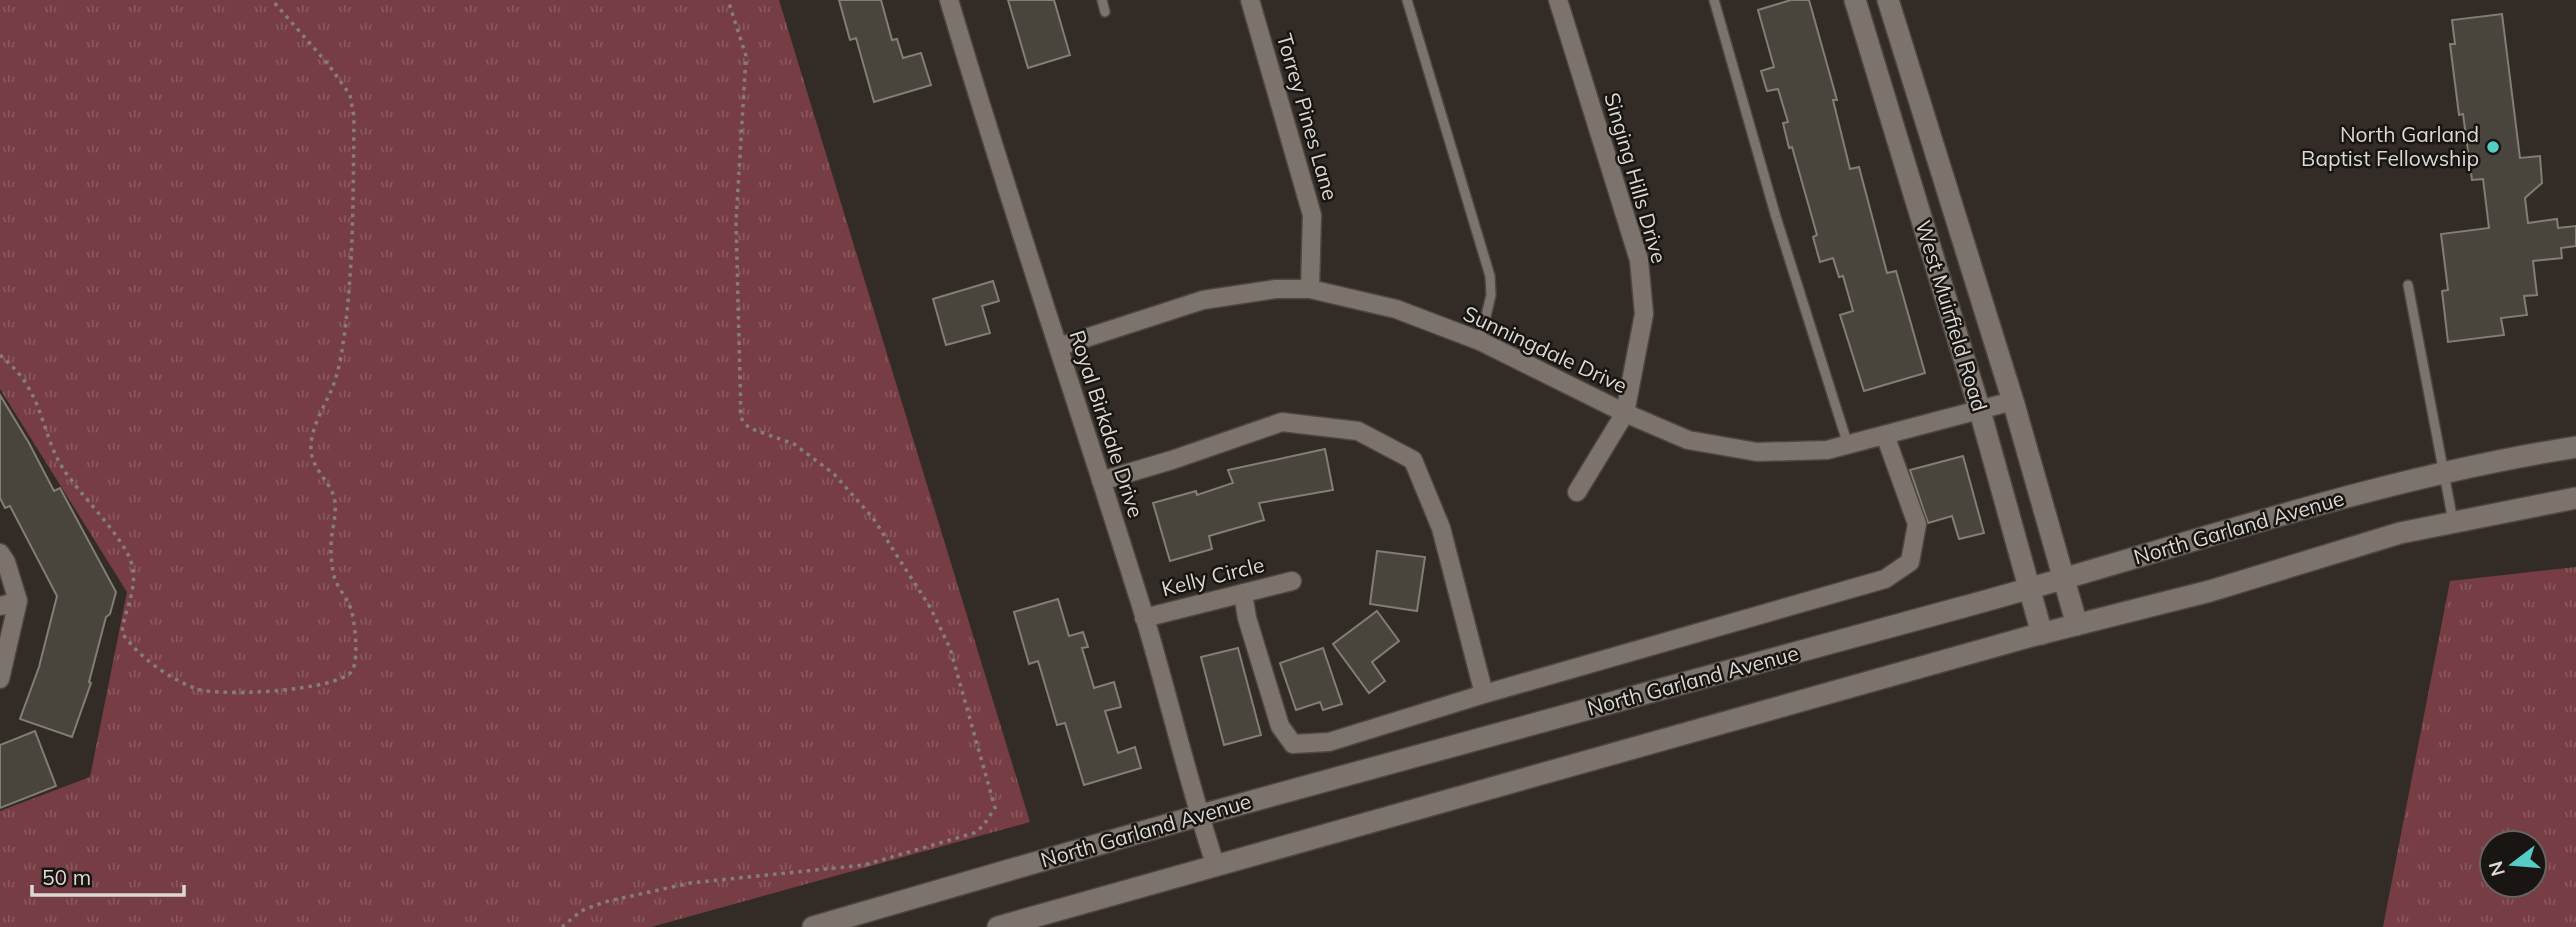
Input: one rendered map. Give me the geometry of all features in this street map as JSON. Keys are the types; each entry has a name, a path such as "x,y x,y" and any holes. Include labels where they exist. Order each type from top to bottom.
{"main road":[{"name":"West Muirfield Road","path":"1855,0 1980,411 2042,634"},
{"name":"West Muirfield Road","path":"1888,0 2013,401 2077,625"},
{"name":"North Garland Avenue","path":"813,927 1199,815 2031,589 2194,540 2443,472 2576,447"},
{"path":"998,927 2042,634 2210,591 2400,533 2576,498"}],"street":[{"name":"Royal Birkdale Drive","path":"949,0 990,138 1144,618 1215,864"},
{"name":"Torrey Pines Lane","path":"1250,0 1312,215 1310,289"},
{"name":"Singing Hills Drive","path":"1558,0 1639,260 1644,314 1625,413"},
{"name":"Sunningdale Drive","path":"1058,347 1203,300 1276,289 1310,289 1396,309 1480,341 1625,413 1688,440 1757,452 1826,450 2013,401"},
{"path":"1577,492 1625,413"},
{"path":"1101,481 1282,422 1358,431 1413,460 1441,528 1484,694"},
{"path":"1243,593 1247,618 1280,726 1293,744 1329,742 1484,694 1885,579 1910,562 1917,524 1885,435"},
{"path":"0,553 6,562 18,601 0,679"},
{"name":"Kelly Circle","path":"1144,618 1292,581"},
{"path":"0,606 18,601"}],"lane":[{"path":"1102,0 1105,12"},
{"path":"1407,0 1490,276 1491,295 1480,341"},
{"path":"1714,0 1776,217 1847,445"},
{"path":"2407,285 2453,521"}],"path":[{"path":"0,355 17,371 30,389 55,455 64,471 114,535 132,564 134,584 130,605 123,619 122,633 151,663 179,681 200,690 241,693 326,684 340,681 352,671 356,656 351,607 343,597 335,578 331,558 335,500 314,462 311,449 342,348 352,259 354,117 350,95 271,0"},
{"path":"562,927 581,911 604,902 690,883 864,865 974,833 983,826 995,808 950,648 930,607 873,519 834,474 794,444 749,428 741,418 736,222 746,56 728,0"}],"green space":[{"path":"0,0 779,0 1030,822 651,927 0,927 0,811 90,777 127,592 0,389"},
{"path":"2576,567 2576,927 2383,927 2450,581"}],"building":[{"path":"839,0 881,0 892,40 897,39 903,58 921,53 931,85 874,102 856,38 850,40"},
{"path":"1008,0 1054,0 1070,55 1028,68"},
{"path":"1791,0 1809,0 1837,100 1833,100 1850,169 1859,167 1887,273 1896,271 1925,373 1864,391 1840,315 1853,311 1843,276 1839,277 1833,258 1820,262 1813,237 1817,235 1792,147 1789,148 1783,123 1788,122 1778,89 1767,91 1761,71 1774,67 1758,10"},
{"name":"North Garland Baptist Fellowship","path":"2502,14 2520,158 2540,156 2542,183 2525,198 2528,223 2557,219 2558,228 2576,226 2576,246 2561,248 2562,258 2533,261 2537,295 2524,296 2527,315 2501,318 2504,335 2448,342 2442,291 2448,290 2441,234 2489,228 2483,179 2472,180 2463,114 2459,115 2450,44 2455,44 2452,20"},
{"path":"993,281 999,301 982,306 990,333 946,345 933,299"},
{"path":"0,395 54,491 60,488 116,592 110,614 106,617 89,682 91,683 72,737 20,719 39,667 57,596 10,506 5,508 0,498"},
{"path":"1325,449 1333,490 1259,503 1264,520 1209,536 1212,549 1170,561 1153,503 1196,491 1197,495 1233,483 1228,470"},
{"path":"1963,456 1984,533 1959,539 1952,516 1928,523 1910,470"},
{"path":"1377,551 1425,557 1417,611 1370,604"},
{"path":"1058,599 1069,636 1083,632 1088,647 1082,648 1094,688 1114,682 1121,707 1105,711 1118,753 1135,747 1141,768 1084,785 1065,723 1057,725 1038,661 1029,664 1014,612"},
{"path":"1377,611 1399,641 1372,662 1385,681 1369,693 1333,644"},
{"path":"1238,648 1261,735 1224,745 1201,657"},
{"path":"1323,648 1342,704 1323,710 1320,702 1296,710 1280,663"},
{"path":"35,731 56,786 0,808 0,745"}],"place":[{"name":"North Garland Baptist Fellowship","path":"2493,147"}]}
